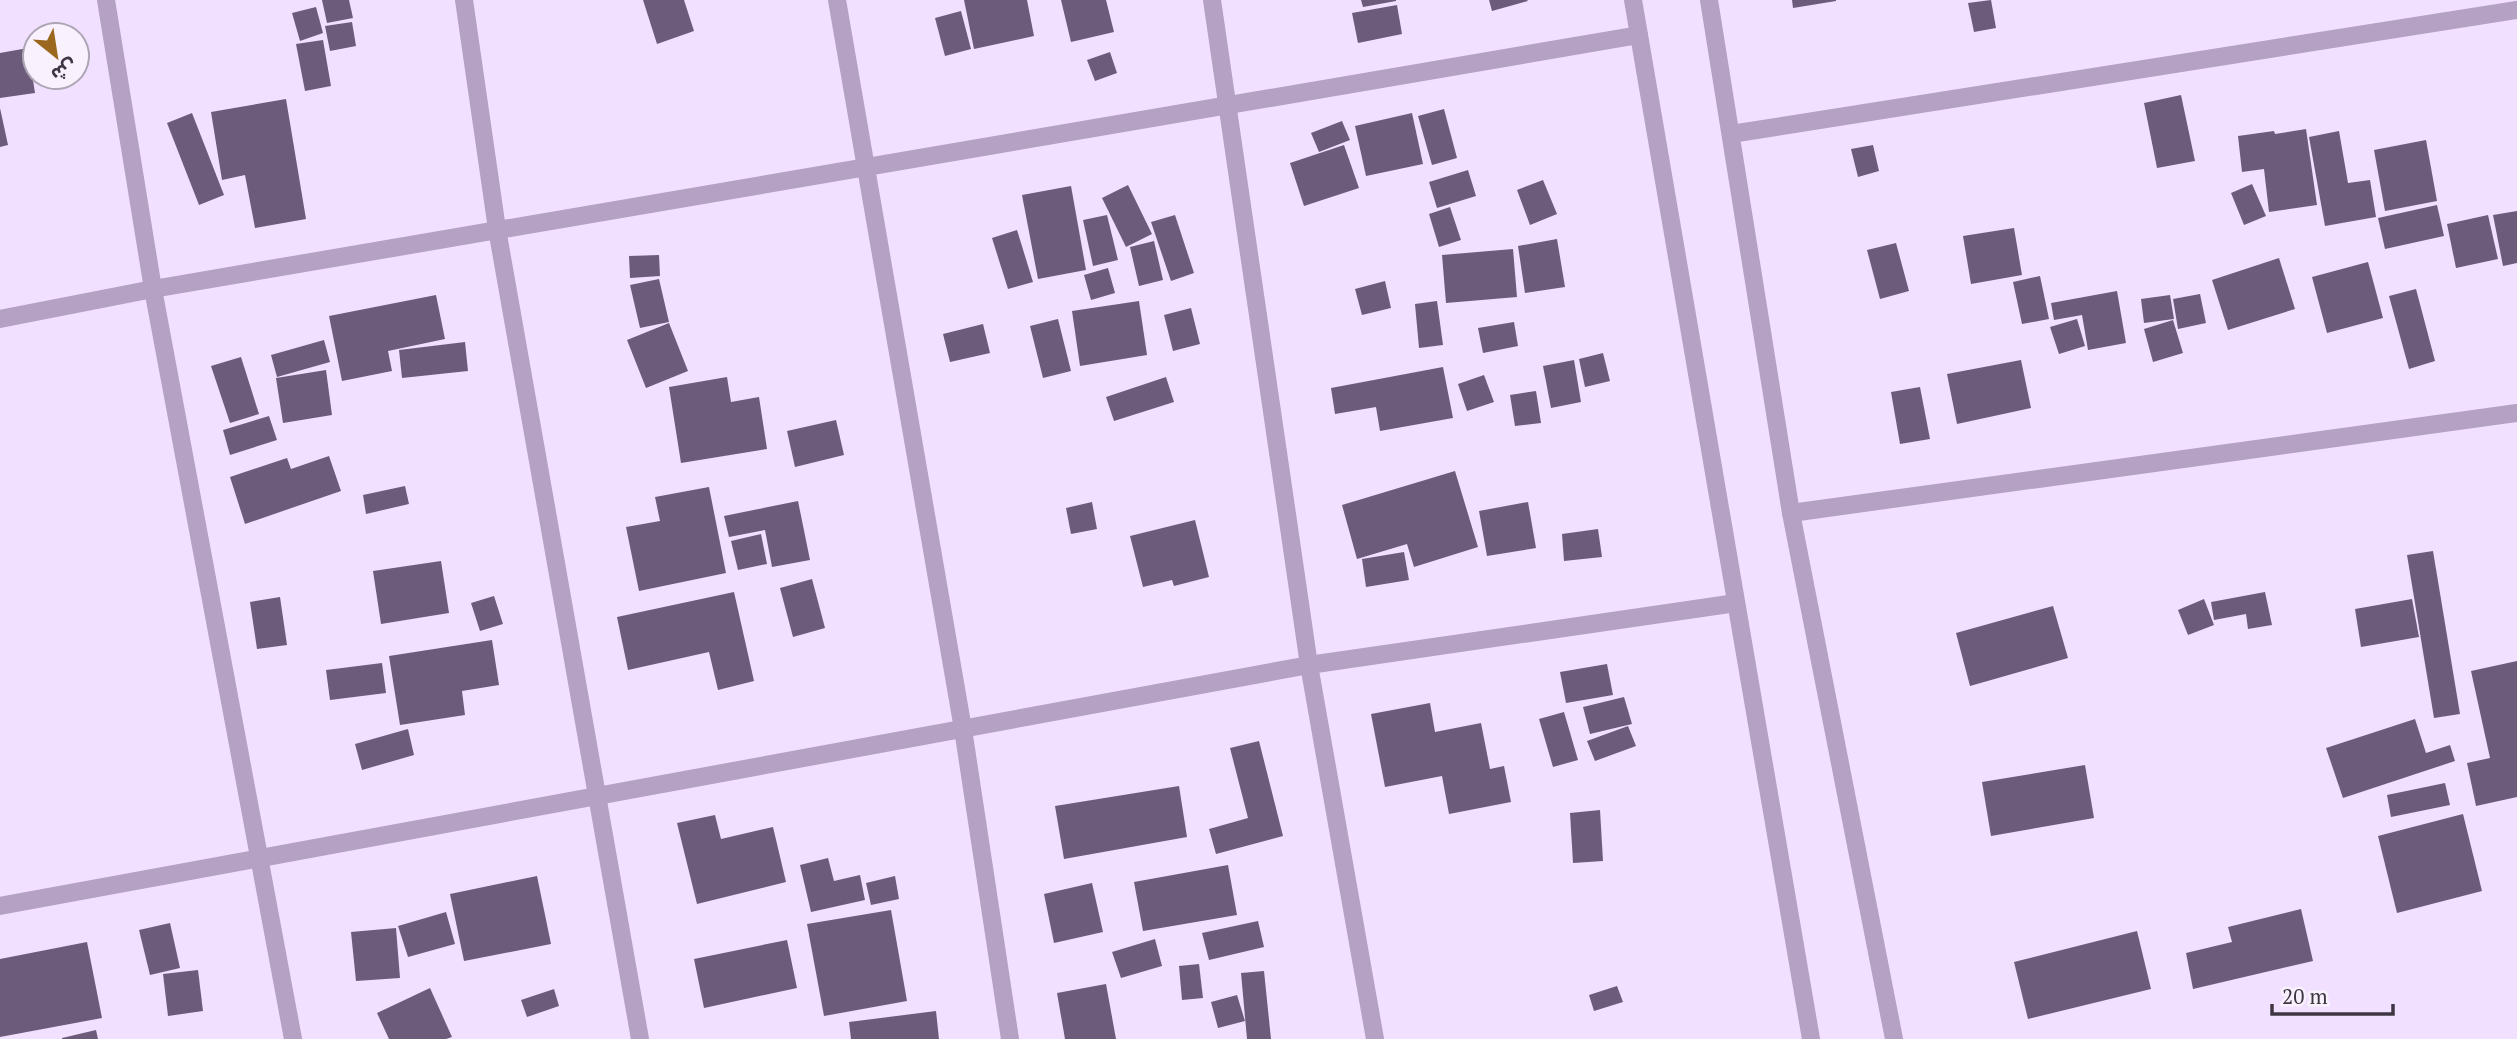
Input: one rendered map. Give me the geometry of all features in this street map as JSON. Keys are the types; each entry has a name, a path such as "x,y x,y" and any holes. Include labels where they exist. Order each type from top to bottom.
{"street":[{"path":"106,0 153,289 293,1039"},
{"path":"464,0 497,229 640,1039"},
{"path":"837,0 963,729 1010,1039"},
{"path":"1212,0 1309,665 1375,1039"},
{"path":"1633,0 1811,1039"},
{"path":"1709,0 1791,513 1894,1039"},
{"path":"1731,134 2517,10"},
{"path":"0,319 153,289 497,229 1639,35"},
{"path":"1791,513 2517,413"},
{"path":"0,906 1309,665 1736,603"}],"building":[{"path":"322,0 349,0 353,18 327,23"},
{"path":"643,0 684,0 694,31 657,44"},
{"path":"964,0 1027,0 1034,36 974,49"},
{"path":"1061,0 1106,0 1114,32 1071,42"},
{"path":"1361,0 1396,0 1396,1 1363,7"},
{"path":"1489,0 1527,0 1528,1 1492,11"},
{"path":"1792,0 1836,0 1836,1 1793,8"},
{"path":"1991,0 1996,28 1974,32 1968,3"},
{"path":"1397,5 1402,34 1358,43 1352,13"},
{"path":"316,7 323,33 300,41 292,13"},
{"path":"961,11 971,49 945,56 935,18"},
{"path":"352,22 356,46 330,51 325,26"},
{"path":"323,40 331,86 305,91 296,44"},
{"path":"21,49 21,91 35,93 0,98 0,53"},
{"path":"1110,52 1117,73 1095,81 1087,60"},
{"path":"2181,95 2195,161 2157,168 2144,103"},
{"path":"286,99 306,219 255,228 245,175 222,180 211,112"},
{"path":"0,108 8,145 0,147"},
{"path":"1444,109 1457,158 1432,165 1418,116"},
{"path":"192,113 224,195 199,205 167,123"},
{"path":"1412,113 1423,164 1366,176 1355,126"},
{"path":"1342,121 1350,140 1319,152 1311,133"},
{"path":"2306,129 2317,205 2269,212 2264,169 2242,172 2238,136"},
{"path":"2339,131 2348,183 2370,180 2376,217 2325,226 2309,137"},
{"path":"2426,140 2437,201 2385,211 2374,150"},
{"path":"1344,145 1359,188 1304,206 1290,163"},
{"path":"1873,145 1879,171 1858,177 1851,149"},
{"path":"1468,170 1476,196 1437,208 1429,182"},
{"path":"1543,180 1557,214 1530,225 1517,190"},
{"path":"2252,184 2266,216 2244,225 2231,193"},
{"path":"1128,185 1152,234 1126,247 1102,198"},
{"path":"1071,186 1086,270 1038,279 1022,195"},
{"path":"2437,205 2444,236 2385,249 2378,218"},
{"path":"1450,207 1461,240 1439,247 1429,214"},
{"path":"2517,211 2517,263 2503,266 2493,215"},
{"path":"1107,215 1118,260 1093,266 1083,220"},
{"path":"1175,215 1194,273 1171,281 1151,222"},
{"path":"2488,215 2498,259 2456,268 2447,224"},
{"path":"2014,228 2022,275 1971,284 1963,236"},
{"path":"1017,230 1033,282 1008,289 992,238"},
{"path":"1557,239 1565,287 1525,293 1518,246"},
{"path":"1154,241 1163,280 1139,286 1130,247"},
{"path":"1896,243 1909,291 1880,299 1867,250"},
{"path":"1513,249 1517,297 1446,303 1442,255"},
{"path":"659,255 660,276 630,278 629,256"},
{"path":"2279,258 2295,309 2228,330 2212,280"},
{"path":"2368,262 2383,318 2327,333 2312,277"},
{"path":"1108,268 1115,293 1091,300 1084,275"},
{"path":"2040,276 2049,319 2022,324 2013,282"},
{"path":"659,279 669,322 640,328 630,285"},
{"path":"1385,281 1391,308 1362,315 1355,289"},
{"path":"2416,289 2435,361 2409,369 2389,296"},
{"path":"2117,291 2126,343 2088,350 2082,315 2054,320 2051,303"},
{"path":"2200,294 2206,323 2178,329 2173,299"},
{"path":"436,295 445,339 388,351 392,371 342,381 329,316"},
{"path":"2170,295 2174,319 2144,323 2141,299"},
{"path":"1139,301 1147,355 1080,366 1072,311"},
{"path":"1437,301 1443,345 1419,348 1415,304"},
{"path":"1191,308 1200,344 1173,351 1164,315"},
{"path":"1058,319 1071,371 1043,378 1030,326"},
{"path":"2077,319 2085,346 2059,354 2050,327"},
{"path":"2173,320 2183,353 2153,362 2144,329"},
{"path":"1514,322 1518,346 1483,353 1478,328"},
{"path":"669,323 688,371 646,388 627,340"},
{"path":"983,324 990,353 950,362 943,334"},
{"path":"324,340 330,362 277,377 271,355"},
{"path":"465,342 468,371 402,378 399,350"},
{"path":"1603,353 1610,381 1585,387 1579,359"},
{"path":"241,357 259,414 230,423 211,366"},
{"path":"1574,360 1581,402 1551,408 1543,366"},
{"path":"2021,360 2031,408 1957,424 1947,374"},
{"path":"1443,367 1453,418 1380,431 1376,407 1335,414 1331,388"},
{"path":"326,370 332,415 283,423 276,378"},
{"path":"1484,375 1494,402 1467,411 1458,384"},
{"path":"727,377 731,402 759,397 767,449 681,463 669,387"},
{"path":"1166,377 1174,402 1114,421 1106,397"},
{"path":"1920,387 1930,439 1900,444 1891,392"},
{"path":"1536,391 1541,423 1515,426 1510,395"},
{"path":"269,416 277,440 230,455 223,430"},
{"path":"836,420 844,455 795,467 787,431"},
{"path":"329,456 341,491 245,524 230,477 287,458 291,469"},
{"path":"1455,471 1478,547 1414,567 1407,544 1357,559 1342,505"},
{"path":"405,486 409,504 366,514 363,495"},
{"path":"709,487 726,573 639,591 626,527 660,521 655,497"},
{"path":"798,501 810,560 772,567 765,530 729,537 724,516"},
{"path":"1092,502 1097,529 1071,534 1066,508"},
{"path":"1528,502 1536,548 1487,556 1479,511"},
{"path":"1195,520 1209,577 1174,586 1172,580 1143,587 1130,536"},
{"path":"1598,529 1602,557 1564,561 1562,534"},
{"path":"761,534 767,564 738,570 731,541"},
{"path":"2433,551 2460,714 2434,718 2407,555"},
{"path":"1404,552 1409,580 1366,587 1362,559"},
{"path":"441,561 449,613 381,624 373,571"},
{"path":"812,579 825,628 793,637 780,588"},
{"path":"734,592 754,681 718,690 709,652 628,670 617,617"},
{"path":"2265,592 2272,625 2248,629 2246,614 2214,620 2211,602"},
{"path":"494,596 503,624 480,631 471,603"},
{"path":"280,597 287,645 257,649 250,602"},
{"path":"2204,599 2214,625 2188,635 2178,610"},
{"path":"2412,599 2419,637 2361,647 2355,609"},
{"path":"2053,606 2068,658 1970,686 1956,633"},
{"path":"492,640 499,685 462,691 465,715 400,725 389,656"},
{"path":"2517,661 2517,797 2476,806 2467,763 2490,758 2471,671"},
{"path":"382,663 386,693 330,700 326,670"},
{"path":"1607,664 1613,695 1566,703 1560,672"},
{"path":"1624,697 1632,724 1590,734 1583,707"},
{"path":"1430,703 1435,732 1481,723 1490,769 1504,766 1511,802 1449,814 1442,776 1385,787 1371,714"},
{"path":"1564,712 1578,760 1553,767 1539,719"},
{"path":"2415,719 2426,753 2450,745 2455,761 2343,798 2326,748"},
{"path":"1628,726 1636,746 1595,761 1587,741"},
{"path":"408,729 414,755 362,770 355,744"},
{"path":"1259,741 1283,836 1216,854 1209,829 1248,818 1230,748"},
{"path":"2085,765 2094,818 1991,836 1982,782"},
{"path":"2445,783 2450,805 2391,817 2387,795"},
{"path":"1179,786 1187,837 1064,859 1055,806"},
{"path":"1600,810 1603,861 1573,863 1570,813"},
{"path":"2463,814 2482,891 2397,913 2378,836"},
{"path":"715,815 721,839 773,827 786,882 697,904 677,823"},
{"path":"828,858 834,881 860,875 865,900 811,912 800,865"},
{"path":"1228,865 1237,915 1143,931 1134,882"},
{"path":"537,876 551,944 464,961 450,894"},
{"path":"895,876 899,899 871,905 866,883"},
{"path":"1092,883 1103,932 1054,943 1044,894"},
{"path":"2301,909 2313,961 2193,989 2186,953 2232,942 2228,927"},
{"path":"891,910 907,1001 824,1016 807,924"},
{"path":"446,912 455,944 408,957 398,926"},
{"path":"1258,921 1264,947 1209,960 1202,933"},
{"path":"170,923 180,968 150,975 139,930"},
{"path":"396,928 400,978 356,981 351,932"},
{"path":"2137,931 2151,989 2028,1019 2014,962"},
{"path":"1155,939 1162,966 1121,978 1112,952"},
{"path":"787,940 797,988 704,1008 694,959"},
{"path":"87,942 102,1018 0,1037 0,959"},
{"path":"1199,964 1203,998 1182,1000 1179,966"},
{"path":"198,970 203,1011 168,1016 163,974"},
{"path":"1264,971 1271,1039 1247,1039 1241,973"},
{"path":"1106,984 1116,1039 1065,1039 1057,993"},
{"path":"1617,986 1623,1002 1594,1011 1589,995"},
{"path":"430,988 452,1037 389,1039 377,1013"},
{"path":"554,989 559,1006 527,1017 521,1000"},
{"path":"1237,995 1245,1021 1218,1028 1211,1002"},
{"path":"936,1011 939,1039 851,1039 849,1022"},
{"path":"96,1030 98,1039 62,1039 62,1038"}]}
